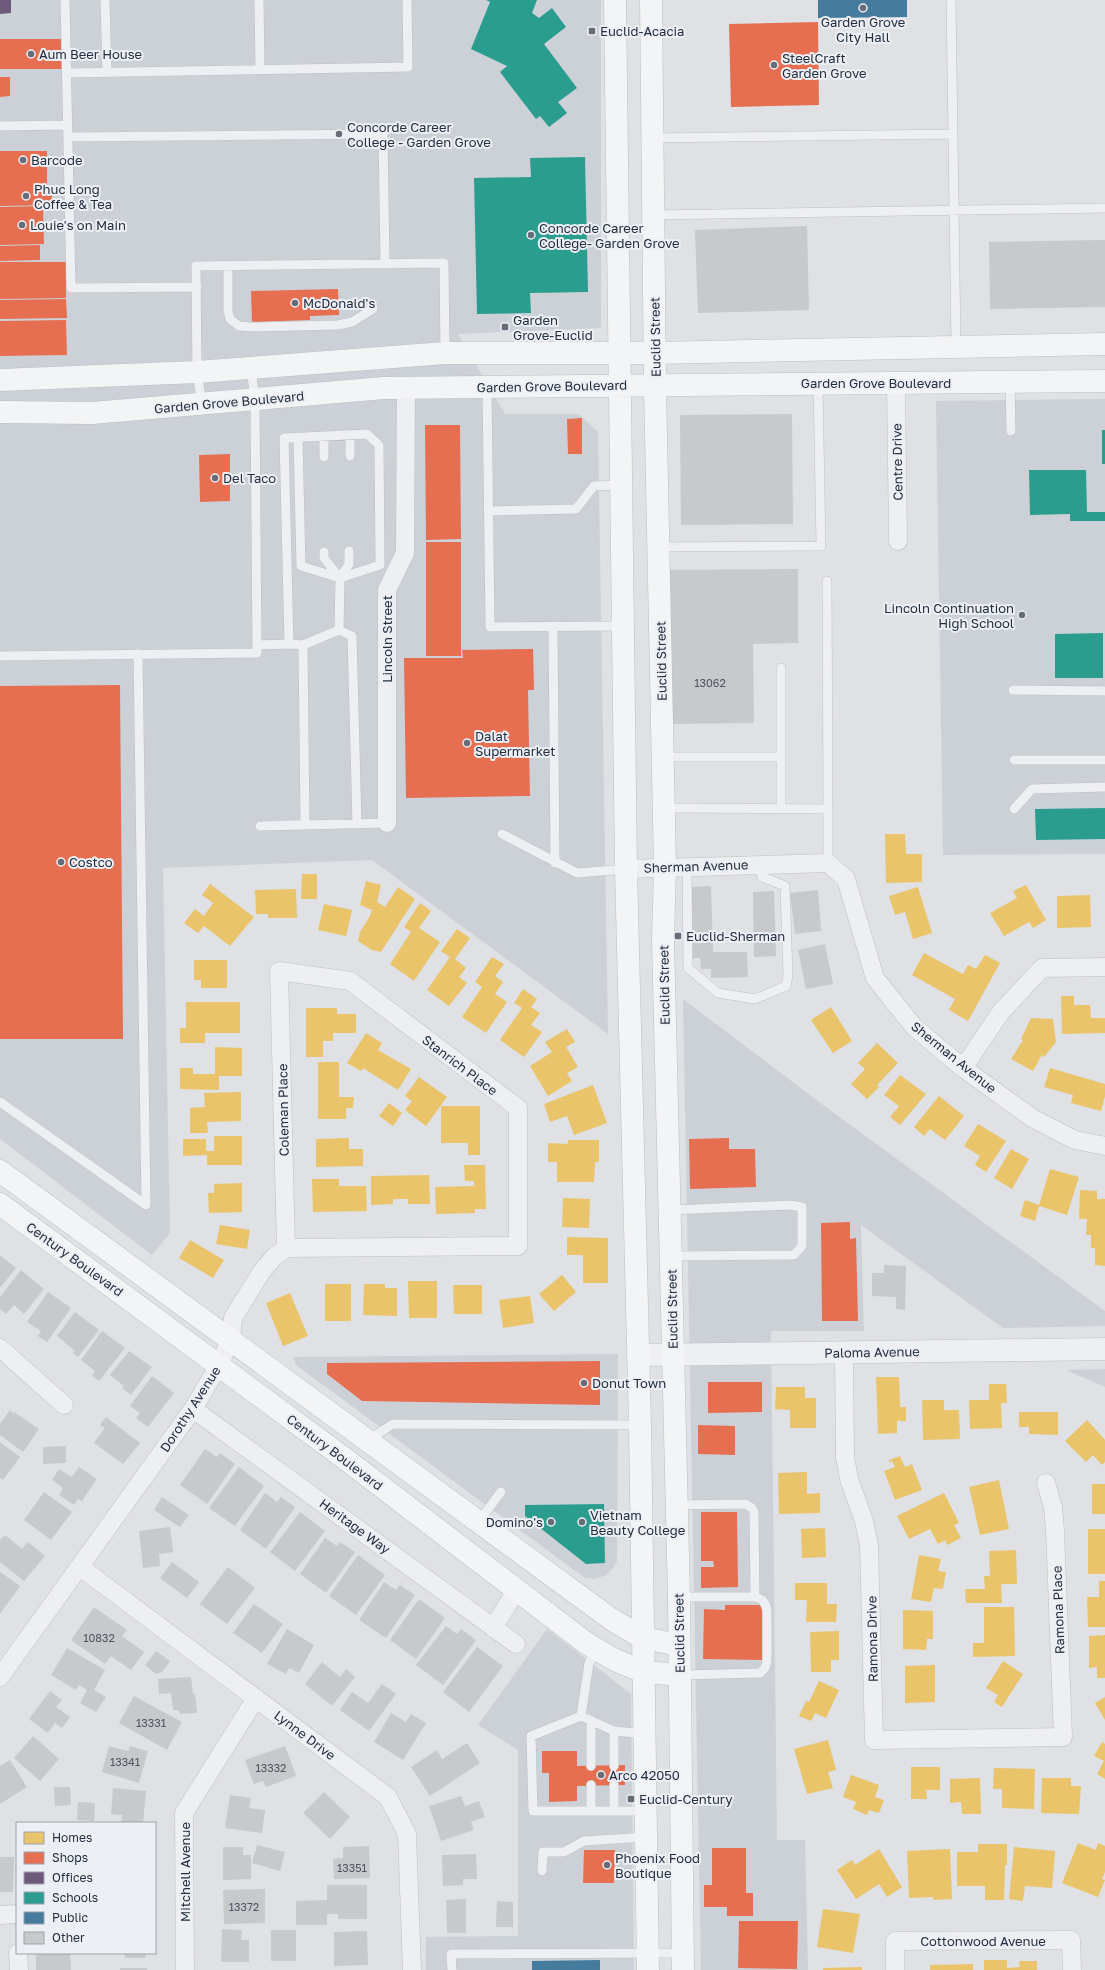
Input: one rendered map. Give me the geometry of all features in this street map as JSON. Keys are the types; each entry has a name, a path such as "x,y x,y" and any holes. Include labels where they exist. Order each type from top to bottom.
{"main road":[{"path":"615,0 626,869 640,1425 648,1962"},
{"name":"Euclid Street","path":"651,0 654,138 653,215 655,386 665,868 663,940 679,1597 683,1962"},
{"path":"0,380 197,372 445,353 655,353 1105,344"},
{"name":"Garden Grove Boulevard","path":"0,412 92,413 406,388 1105,381"},
{"name":"Century Boulevard","path":"0,1170 611,1619 643,1638 679,1645"},
{"name":"Century Boulevard","path":"0,1204 344,1458 516,1591 596,1650 644,1672 680,1675"},
{"path":"344,1458 368,1440"}],"street":[{"name":"Centre Drive","path":"896,383 898,541"},
{"name":"Lincoln Street","path":"387,823 387,590 405,553 406,388"},
{"name":"Sherman Avenue","path":"626,869 828,863 846,879 874,978 914,1027 963,1068 1032,1118 1075,1140 1105,1146"},
{"path":"963,1068 1001,1012 1042,968 1105,967"},
{"name":"Stanrich Place","path":"279,971 350,981 518,1108 518,1246 286,1248"},
{"name":"Coleman Place","path":"279,971 286,1248"},
{"name":"Dorothy Avenue","path":"0,1677 193,1409 219,1366 231,1340 233,1318 262,1271 274,1257 286,1248"},
{"name":"Paloma Avenue","path":"638,1355 1105,1349"},
{"name":"Ramona Drive","path":"844,1352 845,1457 849,1478 864,1521 869,1545 874,1740 1063,1737"},
{"path":"3,1356 64,1405"},
{"name":"Heritage Way","path":"193,1409 516,1644"},
{"name":"Ramona Place","path":"1046,1483 1052,1507 1055,1530 1063,1737"},
{"name":"Lynne Drive","path":"80,1567 388,1797 407,1834 412,1970"},
{"path":"493,1628 516,1591"},
{"name":"Mitchell Avenue","path":"185,1970 184,1813 256,1698"},
{"path":"0,1915 16,1914"},
{"name":"Cottonwood Avenue","path":"896,1970 895,1941 1071,1940 1072,1970"},
{"path":"18,1954 19,1970"}],"lane":[{"path":"65,0 70,288 197,287"},
{"path":"105,0 107,72"},
{"path":"259,0 260,69"},
{"path":"67,73 408,67 408,0"},
{"path":"951,0 956,346"},
{"path":"0,126 68,125"},
{"path":"68,137 383,134 385,264"},
{"path":"654,138 953,134"},
{"path":"653,215 1105,208"},
{"path":"202,404 197,372 196,266 444,263 445,353"},
{"path":"228,266 228,311 230,319 239,326 338,325 352,322 373,309"},
{"path":"0,656 257,653 255,400 251,368"},
{"path":"1010,382 1011,431"},
{"path":"658,548 820,546 818,384"},
{"path":"487,387 490,627 622,626"},
{"path":"289,644 284,438 298,437 367,434 379,446 380,565 340,578 301,566 298,437"},
{"path":"350,435 350,456"},
{"path":"324,436 324,457"},
{"path":"488,512 576,509 594,486 621,485"},
{"path":"339,630 340,578 349,564 349,551"},
{"path":"324,552 324,558 340,578"},
{"path":"827,581 828,863"},
{"path":"553,626 555,863"},
{"path":"257,645 303,645 339,630 352,636 356,823"},
{"path":"303,645 305,825"},
{"path":"0,1102 146,1204 138,654"},
{"path":"780,668 781,809"},
{"path":"1013,690 1105,691"},
{"path":"663,757 781,757"},
{"path":"1014,760 1105,760"},
{"path":"1014,809 1032,789 1105,787"},
{"path":"664,808 828,809"},
{"path":"260,826 387,823"},
{"path":"502,834 555,863 577,873 626,869"},
{"path":"687,867 688,968 718,993 756,999 786,986 788,976 785,886 762,877 761,864"},
{"path":"669,1210 789,1204 802,1207 802,1246 794,1255 670,1256"},
{"path":"368,1440 393,1424 640,1425"},
{"path":"479,1521 501,1492"},
{"path":"676,1505 745,1504 752,1508 754,1512 756,1597"},
{"path":"679,1597 756,1597 762,1599 767,1610 767,1661 760,1673 680,1675"},
{"path":"581,1716 589,1663 596,1650"},
{"path":"645,1734 614,1731 581,1716 531,1736 533,1811 646,1811"},
{"path":"591,1720 591,1766"},
{"path":"614,1731 614,1766"},
{"path":"591,1785 591,1811"},
{"path":"614,1785 614,1811"},
{"path":"542,1871 543,1852 564,1852 584,1841 646,1837"},
{"path":"452,1970 451,1954 648,1962 683,1962"}],"shaded area":[{"path":"0,0 601,0 601,328 458,334 505,414 579,414 598,432 608,1034 372,860 163,868 170,1233 152,1255 0,1139"},
{"name":"Lincoln Continuation High School","path":"1105,399 1105,854 943,855 936,401"},
{"path":"683,999 819,1102 1105,1311 1105,1326 1003,1328 861,1225 864,1331 771,1331 777,1840 805,1840 808,1970 701,1970"},
{"path":"618,1354 617,1561 606,1575 595,1579 585,1578 296,1365 293,1357"},
{"path":"1105,1369 1105,1387 1066,1370"},
{"path":"547,1629 631,1694 634,1970 426,1970 426,1937 518,1936 518,1750 478,1725"}],"building: Homes":[{"path":"885,834 905,834 906,854 922,854 922,882 886,883"},
{"path":"302,874 317,874 317,899 301,899"},
{"path":"366,881 381,885 377,902 385,907 398,887 415,899 381,952 372,950 358,941 360,932 372,910 360,905"},
{"path":"210,884 254,917 230,946 204,926 198,933 184,923 195,909 204,916 213,903 202,895"},
{"path":"1026,885 1046,920 1033,928 1029,922 1004,936 990,913 1017,898 1013,891"},
{"path":"918,887 932,933 913,939 905,912 895,915 889,896"},
{"path":"296,889 297,918 268,918 268,914 256,914 255,890"},
{"path":"1090,895 1091,927 1057,928 1057,896"},
{"path":"420,903 431,911 419,928 440,942 414,981 390,964 411,932 404,927"},
{"path":"324,904 352,910 346,936 318,930"},
{"path":"457,929 470,938 455,959 466,968 459,977 467,983 449,1006 427,990 450,957 441,951"},
{"path":"924,953 963,974 968,965 976,969 985,955 1000,963 968,1021 949,1010 955,999 912,975"},
{"path":"492,957 504,964 495,976 503,982 495,994 507,1002 486,1033 462,1017 482,987 475,982"},
{"path":"194,960 227,960 227,988 201,988 201,980 194,980"},
{"path":"523,989 537,999 531,1007 540,1013 531,1025 542,1032 524,1057 500,1040 522,1008 514,1003"},
{"path":"1061,996 1074,996 1074,1005 1090,1005 1091,1018 1105,1018 1105,1033 1062,1034"},
{"path":"186,1002 240,1002 240,1033 205,1033 205,1043 180,1043 180,1028 186,1028"},
{"path":"831,1007 852,1041 833,1053 811,1020"},
{"path":"306,1008 337,1008 337,1014 356,1014 356,1033 333,1033 333,1041 323,1041 323,1057 306,1057"},
{"path":"1031,1018 1053,1019 1056,1042 1044,1057 1042,1055 1033,1071 1011,1059 1023,1040 1021,1039"},
{"path":"567,1029 575,1042 566,1047 578,1067 567,1073 572,1081 548,1096 530,1066 552,1052 545,1042"},
{"path":"366,1033 382,1043 378,1050 411,1069 398,1090 363,1068 361,1071 347,1063"},
{"path":"877,1043 898,1063 877,1085 879,1087 867,1099 851,1084 865,1069 858,1063"},
{"path":"215,1047 242,1048 242,1076 219,1076 219,1090 180,1089 180,1068 193,1068 193,1074 215,1074"},
{"path":"318,1062 339,1062 339,1097 354,1097 353,1108 346,1108 346,1119 318,1119"},
{"path":"1050,1068 1105,1084 1105,1096 1101,1111 1071,1103 1073,1095 1044,1087"},
{"path":"900,1075 926,1094 900,1125 890,1117 899,1106 884,1095"},
{"path":"419,1077 447,1097 426,1126 405,1110 412,1101 405,1096"},
{"path":"593,1085 607,1123 574,1135 567,1116 550,1122 544,1104"},
{"path":"241,1092 241,1121 207,1122 208,1133 190,1133 190,1108 205,1107 204,1093"},
{"path":"939,1096 964,1116 945,1140 930,1129 924,1136 914,1127"},
{"path":"389,1103 402,1113 393,1126 379,1116"},
{"path":"441,1106 480,1106 480,1155 468,1155 468,1143 441,1143"},
{"path":"978,1124 1006,1141 986,1172 975,1165 980,1156 964,1146"},
{"path":"214,1136 242,1136 242,1165 207,1165 207,1155 183,1156 183,1139 206,1139 206,1151 214,1151"},
{"path":"349,1138 349,1149 363,1149 363,1166 316,1167 316,1139"},
{"path":"568,1140 599,1140 599,1162 595,1162 594,1182 557,1182 557,1162 548,1162 548,1143 568,1144"},
{"path":"1011,1149 1029,1159 1012,1189 994,1178"},
{"path":"464,1165 485,1165 486,1209 475,1209 475,1213 436,1214 435,1187 474,1186 474,1181 465,1181"},
{"path":"1050,1169 1079,1177 1067,1215 1039,1206 1035,1221 1020,1216 1025,1200 1039,1205"},
{"path":"429,1175 430,1204 408,1204 408,1199 393,1199 393,1204 371,1205 371,1176"},
{"path":"312,1179 339,1179 339,1186 366,1186 367,1211 313,1212"},
{"path":"242,1183 242,1212 209,1213 208,1193 214,1193 214,1184"},
{"path":"1080,1190 1097,1191 1097,1199 1105,1199 1105,1266 1095,1265 1095,1248 1091,1248 1091,1235 1086,1235 1087,1219 1079,1219"},
{"path":"563,1198 590,1199 589,1228 562,1227"},
{"path":"220,1225 250,1230 247,1249 216,1244"},
{"path":"567,1237 608,1238 608,1283 583,1283 583,1255 567,1255"},
{"path":"190,1240 224,1260 213,1278 179,1258"},
{"path":"562,1275 576,1292 554,1311 539,1294"},
{"path":"408,1281 437,1281 437,1318 409,1318"},
{"path":"325,1284 351,1284 351,1321 325,1321"},
{"path":"364,1284 385,1284 385,1288 397,1288 397,1316 363,1315"},
{"path":"453,1285 482,1285 482,1314 454,1314"},
{"path":"290,1293 308,1336 283,1346 266,1303"},
{"path":"530,1296 534,1323 503,1328 499,1300"},
{"path":"876,1377 899,1377 900,1407 906,1407 906,1421 897,1421 897,1433 878,1434"},
{"path":"989,1384 1006,1384 1007,1403 1001,1403 1002,1428 970,1429 969,1400 989,1400"},
{"path":"776,1387 805,1387 805,1398 816,1398 816,1428 790,1428 790,1410 775,1409"},
{"path":"922,1400 944,1400 944,1410 959,1410 960,1439 923,1440"},
{"path":"1019,1412 1058,1412 1058,1435 1029,1434 1029,1427 1019,1427"},
{"path":"1087,1420 1105,1440 1105,1462 1102,1465 1093,1455 1086,1462 1065,1441"},
{"path":"900,1456 905,1467 912,1464 922,1490 895,1500 884,1471 895,1467 892,1461 889,1462 889,1460"},
{"path":"807,1472 807,1494 820,1493 820,1513 779,1514 778,1473"},
{"path":"999,1480 1009,1529 980,1535 969,1487"},
{"path":"1092,1484 1105,1484 1105,1514 1092,1514"},
{"path":"944,1493 959,1523 954,1525 961,1538 947,1545 945,1540 938,1544 930,1529 909,1539 897,1516"},
{"path":"825,1528 826,1557 802,1558 801,1529"},
{"path":"1088,1529 1105,1529 1105,1574 1088,1574"},
{"path":"1016,1550 1017,1584 1001,1584 1002,1603 966,1603 965,1589 985,1589 984,1576 990,1576 989,1551"},
{"path":"919,1555 941,1559 938,1571 946,1572 943,1589 934,1588 931,1602 911,1599"},
{"path":"1099,1581 1105,1581 1105,1627 1088,1627 1087,1597 1099,1597"},
{"path":"795,1583 827,1583 827,1604 837,1604 836,1622 806,1622 807,1600 795,1600"},
{"path":"984,1607 1014,1607 1015,1656 973,1657 973,1643 984,1643"},
{"path":"903,1610 933,1611 933,1639 927,1639 926,1650 903,1649"},
{"path":"839,1631 839,1660 831,1660 831,1672 811,1672 810,1632"},
{"path":"1105,1635 1105,1678 1097,1678 1097,1667 1089,1668 1089,1636"},
{"path":"1003,1661 1023,1674 1002,1707 994,1702 998,1695 986,1688"},
{"path":"935,1665 935,1702 905,1703 905,1666"},
{"path":"819,1681 839,1690 826,1718 815,1713 811,1721 799,1716 806,1701 809,1702"},
{"path":"1105,1697 1105,1720 1095,1703"},
{"path":"828,1740 836,1770 828,1772 833,1788 807,1794 794,1749"},
{"path":"1102,1742 1105,1744 1105,1779 1097,1774 1104,1761 1094,1756"},
{"path":"911,1767 940,1767 940,1790 926,1790 927,1799 911,1799"},
{"path":"994,1768 1035,1769 1034,1809 1002,1808 1002,1789 993,1789"},
{"path":"851,1775 879,1785 875,1797 884,1800 879,1813 869,1810 867,1815 853,1809 856,1802 843,1797"},
{"path":"980,1778 981,1814 962,1814 961,1802 950,1803 950,1779"},
{"path":"1042,1778 1071,1778 1071,1786 1081,1786 1079,1814 1041,1813"},
{"path":"1078,1843 1096,1850 1098,1843 1105,1846 1105,1872 1102,1879 1105,1880 1098,1897 1062,1883"},
{"path":"978,1844 1007,1844 1004,1900 985,1900 985,1886 957,1886 957,1852 978,1852"},
{"path":"1014,1847 1055,1851 1052,1888 1025,1886 1023,1901 1009,1899"},
{"path":"879,1849 902,1887 887,1897 879,1884 856,1899 837,1870 852,1860 855,1865"},
{"path":"950,1849 952,1899 933,1900 933,1897 909,1898 907,1851"},
{"path":"823,1909 860,1914 853,1953 817,1947"},
{"path":"984,1960 1007,1960 1007,1968 1020,1967 1019,1961 1037,1961 1037,1970 984,1970"},
{"path":"973,1964 973,1970 930,1970 930,1965"},
{"path":"862,1967 862,1970 823,1970 823,1968"}],"building: Shops":[{"name":"SteelCraft Garden Grove","path":"818,22 819,105 731,107 729,24"},
{"name":"Aum Beer House","path":"0,39 63,39 63,69 0,69"},
{"path":"0,77 10,77 10,96 0,97"},
{"path":"0,151 47,151 47,186 52,187 52,205 0,206"},
{"name":"Louie's on Main","path":"43,206 44,244 0,245 0,207"},
{"path":"40,245 40,260 0,261 0,246"},
{"path":"0,262 66,262 66,298 0,299"},
{"name":"McDonald's","path":"338,289 339,315 310,316 310,320 252,322 251,291"},
{"path":"66,299 67,318 0,319 0,300"},
{"path":"66,320 67,355 0,356 0,321"},
{"path":"582,418 582,454 568,454 567,419"},
{"path":"425,425 460,425 461,539 426,540"},
{"name":"Del Taco","path":"230,454 230,501 200,502 199,455"},
{"path":"426,542 461,542 461,656 426,656"},
{"name":"Dalat Supermarket","path":"533,649 534,690 528,690 530,796 406,798 404,658 463,658 462,650"},
{"name":"Costco","path":"120,685 123,1039 0,1039 0,686"},
{"path":"729,1138 729,1149 755,1149 756,1187 690,1189 689,1139"},
{"path":"850,1222 850,1239 856,1238 858,1321 822,1321 821,1223"},
{"path":"600,1361 600,1405 362,1401 327,1374 327,1363"},
{"path":"708,1382 762,1382 762,1412 708,1413"},
{"path":"698,1425 735,1426 735,1455 698,1454"},
{"path":"701,1512 737,1512 738,1587 701,1588 701,1567 714,1567 713,1561 701,1561"},
{"path":"725,1605 763,1605 762,1660 703,1659 704,1609 725,1610"},
{"path":"542,1751 577,1751 577,1766 625,1765 625,1785 577,1786 577,1801 549,1802 549,1773 542,1773"},
{"path":"712,1848 746,1848 746,1893 753,1893 753,1916 727,1916 727,1907 704,1907 704,1885 712,1885"},
{"path":"584,1850 615,1850 614,1883 583,1883"},
{"path":"739,1921 798,1921 797,1969 738,1968"}],"building: Offices":[{"path":"0,0 11,0 11,13 0,14"}],"building: Schools":[{"path":"486,0 537,0 532,13 539,18 552,8 566,27 544,44 577,88 558,102 567,113 549,127 540,116 536,119 500,72 507,66 471,49 490,2"},
{"name":"Concorde Career College- Garden Grove","path":"585,157 588,292 530,293 531,313 477,314 474,178 531,177 530,158"},
{"path":"1102,430 1105,430 1105,464 1102,464"},
{"path":"1029,470 1086,470 1087,512 1105,512 1105,521 1070,521 1070,514 1030,515"},
{"path":"1103,633 1103,678 1055,678 1055,634"},
{"path":"1105,808 1105,839 1036,840 1035,809"},
{"path":"604,1504 605,1563 586,1564 525,1516 525,1505"}],"building: Public":[{"name":"Garden Grove City Hall","path":"818,0 907,0 907,17 818,18"},
{"path":"600,1960 600,1970 532,1970 532,1961"}],"building: Other":[{"path":"807,226 809,310 698,313 695,230"},
{"path":"1105,240 1105,307 990,309 989,242"},
{"path":"792,414 793,524 681,525 680,415"},
{"path":"798,569 798,643 753,644 754,723 667,724 666,570"},
{"path":"711,886 713,952 747,952 748,977 711,978 711,969 701,969 700,958 689,958 690,887"},
{"path":"818,890 821,931 795,934 790,893"},
{"path":"774,891 776,956 754,957 753,892"},
{"path":"825,944 833,984 806,989 798,950"},
{"path":"0,1255 16,1268 0,1288"},
{"path":"884,1265 906,1266 905,1310 896,1309 896,1297 872,1296 872,1273 884,1273"},
{"path":"21,1270 44,1289 24,1314 14,1305 6,1314 0,1309 0,1297"},
{"path":"48,1292 71,1308 47,1342 38,1336 41,1331 27,1322"},
{"path":"75,1312 99,1330 78,1357 73,1353 75,1351 57,1336"},
{"path":"102,1331 125,1348 99,1381 92,1376 95,1371 81,1360"},
{"path":"129,1351 152,1367 131,1395 122,1388 124,1386 110,1375"},
{"path":"152,1376 174,1393 148,1427 136,1418 140,1413 130,1406"},
{"path":"10,1410 39,1429 23,1452 0,1435 0,1424"},
{"path":"106,1417 140,1443 123,1464 94,1443 105,1428 100,1425"},
{"path":"0,1442 20,1457 3,1480 0,1478"},
{"path":"66,1446 66,1463 43,1464 43,1447"},
{"path":"205,1449 217,1457 220,1453 235,1464 207,1504 180,1485"},
{"path":"79,1467 97,1479 82,1501 78,1499 74,1505 59,1495 63,1488 52,1480 59,1469 72,1477"},
{"path":"239,1467 264,1486 235,1526 209,1508"},
{"path":"44,1492 72,1512 51,1540 24,1520"},
{"path":"265,1493 277,1502 281,1497 295,1507 266,1549 240,1530"},
{"path":"162,1497 189,1515 180,1527 154,1510"},
{"path":"300,1512 325,1531 295,1571 270,1552"},
{"path":"170,1527 173,1552 159,1554 160,1566 143,1568 139,1531"},
{"path":"5,1535 22,1549 28,1542 45,1556 24,1581 0,1562 0,1540"},
{"path":"325,1538 337,1546 340,1542 355,1552 326,1593 300,1574"},
{"path":"358,1555 385,1575 356,1615 329,1596"},
{"path":"172,1562 199,1582 187,1598 160,1578"},
{"path":"228,1567 255,1588 227,1624 200,1604"},
{"path":"0,1572 20,1586 0,1614"},
{"path":"384,1582 396,1590 400,1585 415,1595 386,1638 359,1620"},
{"path":"419,1599 445,1618 416,1659 390,1640"},
{"path":"254,1604 283,1624 262,1653 233,1633"},
{"path":"94,1607 127,1630 122,1636 144,1652 131,1670 111,1656 105,1664 71,1640"},
{"path":"446,1626 457,1634 461,1629 476,1640 443,1685 416,1665"},
{"path":"287,1629 314,1645 299,1673 289,1668 286,1674 267,1664"},
{"path":"477,1647 503,1666 469,1712 443,1692"},
{"path":"67,1648 105,1670 94,1690 106,1697 96,1712 80,1703 87,1690 79,1685 76,1690 51,1675"},
{"path":"156,1651 170,1661 162,1672 156,1674 145,1665"},
{"path":"322,1662 340,1677 346,1669 355,1677 332,1706 305,1684"},
{"path":"191,1677 197,1713 180,1714 179,1710 173,1710 171,1693 159,1694 158,1679"},
{"path":"382,1684 396,1694 369,1731 340,1710 352,1692 368,1703"},
{"path":"50,1691 62,1700 56,1707 70,1717 62,1728 55,1723 48,1733 29,1719"},
{"path":"134,1696 182,1722 167,1750 119,1723"},
{"path":"391,1713 406,1722 411,1714 426,1723 403,1760 374,1742"},
{"path":"33,1736 59,1759 40,1781 14,1758"},
{"path":"467,1743 480,1763 430,1796 411,1767 437,1750 442,1759"},
{"path":"109,1746 128,1751 130,1746 148,1751 139,1783 102,1772"},
{"path":"285,1746 296,1776 266,1787 263,1781 254,1784 245,1760"},
{"path":"10,1760 27,1787 0,1804 0,1766"},
{"path":"54,1787 70,1787 71,1805 55,1806"},
{"path":"113,1788 146,1791 143,1822 121,1822 122,1815 111,1814"},
{"path":"324,1792 350,1817 330,1839 303,1813"},
{"path":"230,1795 251,1798 249,1808 265,1810 262,1833 225,1828"},
{"path":"461,1796 465,1806 479,1801 485,1817 471,1822 474,1830 441,1841 429,1806"},
{"path":"78,1802 95,1803 94,1821 77,1820"},
{"path":"257,1845 285,1852 280,1871 252,1863"},
{"path":"369,1846 370,1878 334,1879 333,1859 343,1858 343,1847"},
{"path":"223,1847 243,1847 243,1855 251,1855 251,1879 223,1880"},
{"path":"476,1854 477,1879 463,1879 463,1885 443,1886 442,1855"},
{"path":"0,1857 14,1857 13,1892 0,1892"},
{"path":"327,1885 367,1885 367,1919 338,1919 338,1914 327,1914 327,1925 296,1925 296,1901 327,1900"},
{"path":"265,1889 265,1923 224,1924 223,1890"},
{"path":"466,1899 466,1933 447,1933 446,1900"},
{"path":"497,1901 513,1902 513,1927 496,1927"},
{"path":"222,1929 242,1930 241,1940 249,1940 249,1962 221,1962"},
{"path":"271,1930 296,1930 296,1961 271,1961"},
{"path":"367,1931 368,1965 334,1966 334,1932"},
{"path":"36,1954 70,1954 71,1970 36,1970"},
{"path":"124,1954 145,1954 146,1958 125,1958"},
{"path":"120,1968 147,1968 147,1970 120,1970"}],"place":[{"name":"Garden Grove City Hall","path":"863,8"},
{"name":"Euclid-Acacia","path":"592,31"},
{"name":"Aum Beer House","path":"31,54"},
{"name":"SteelCraft Garden Grove","path":"774,65"},
{"name":"Concorde Career College - Garden Grove","path":"339,134"},
{"name":"Barcode","path":"23,160"},
{"name":"Phuc Long Coffee & Tea","path":"26,196"},
{"name":"Louie's on Main","path":"22,225"},
{"name":"Concorde Career College- Garden Grove","path":"531,235"},
{"name":"McDonald's","path":"295,303"},
{"name":"Garden Grove-Euclid","path":"505,327"},
{"name":"Del Taco","path":"215,478"},
{"name":"Lincoln Continuation High School","path":"1022,615"},
{"name":"Dalat Supermarket","path":"467,743"},
{"name":"Costco","path":"61,862"},
{"name":"Euclid-Sherman","path":"678,936"},
{"name":"Donut Town","path":"584,1383"},
{"name":"Domino's","path":"551,1522"},
{"name":"Vietnam Beauty College","path":"582,1522"},
{"name":"Arco 42050","path":"601,1775"},
{"name":"Euclid-Century","path":"631,1799"},
{"name":"Phoenix Food Boutique","path":"607,1865"}]}
